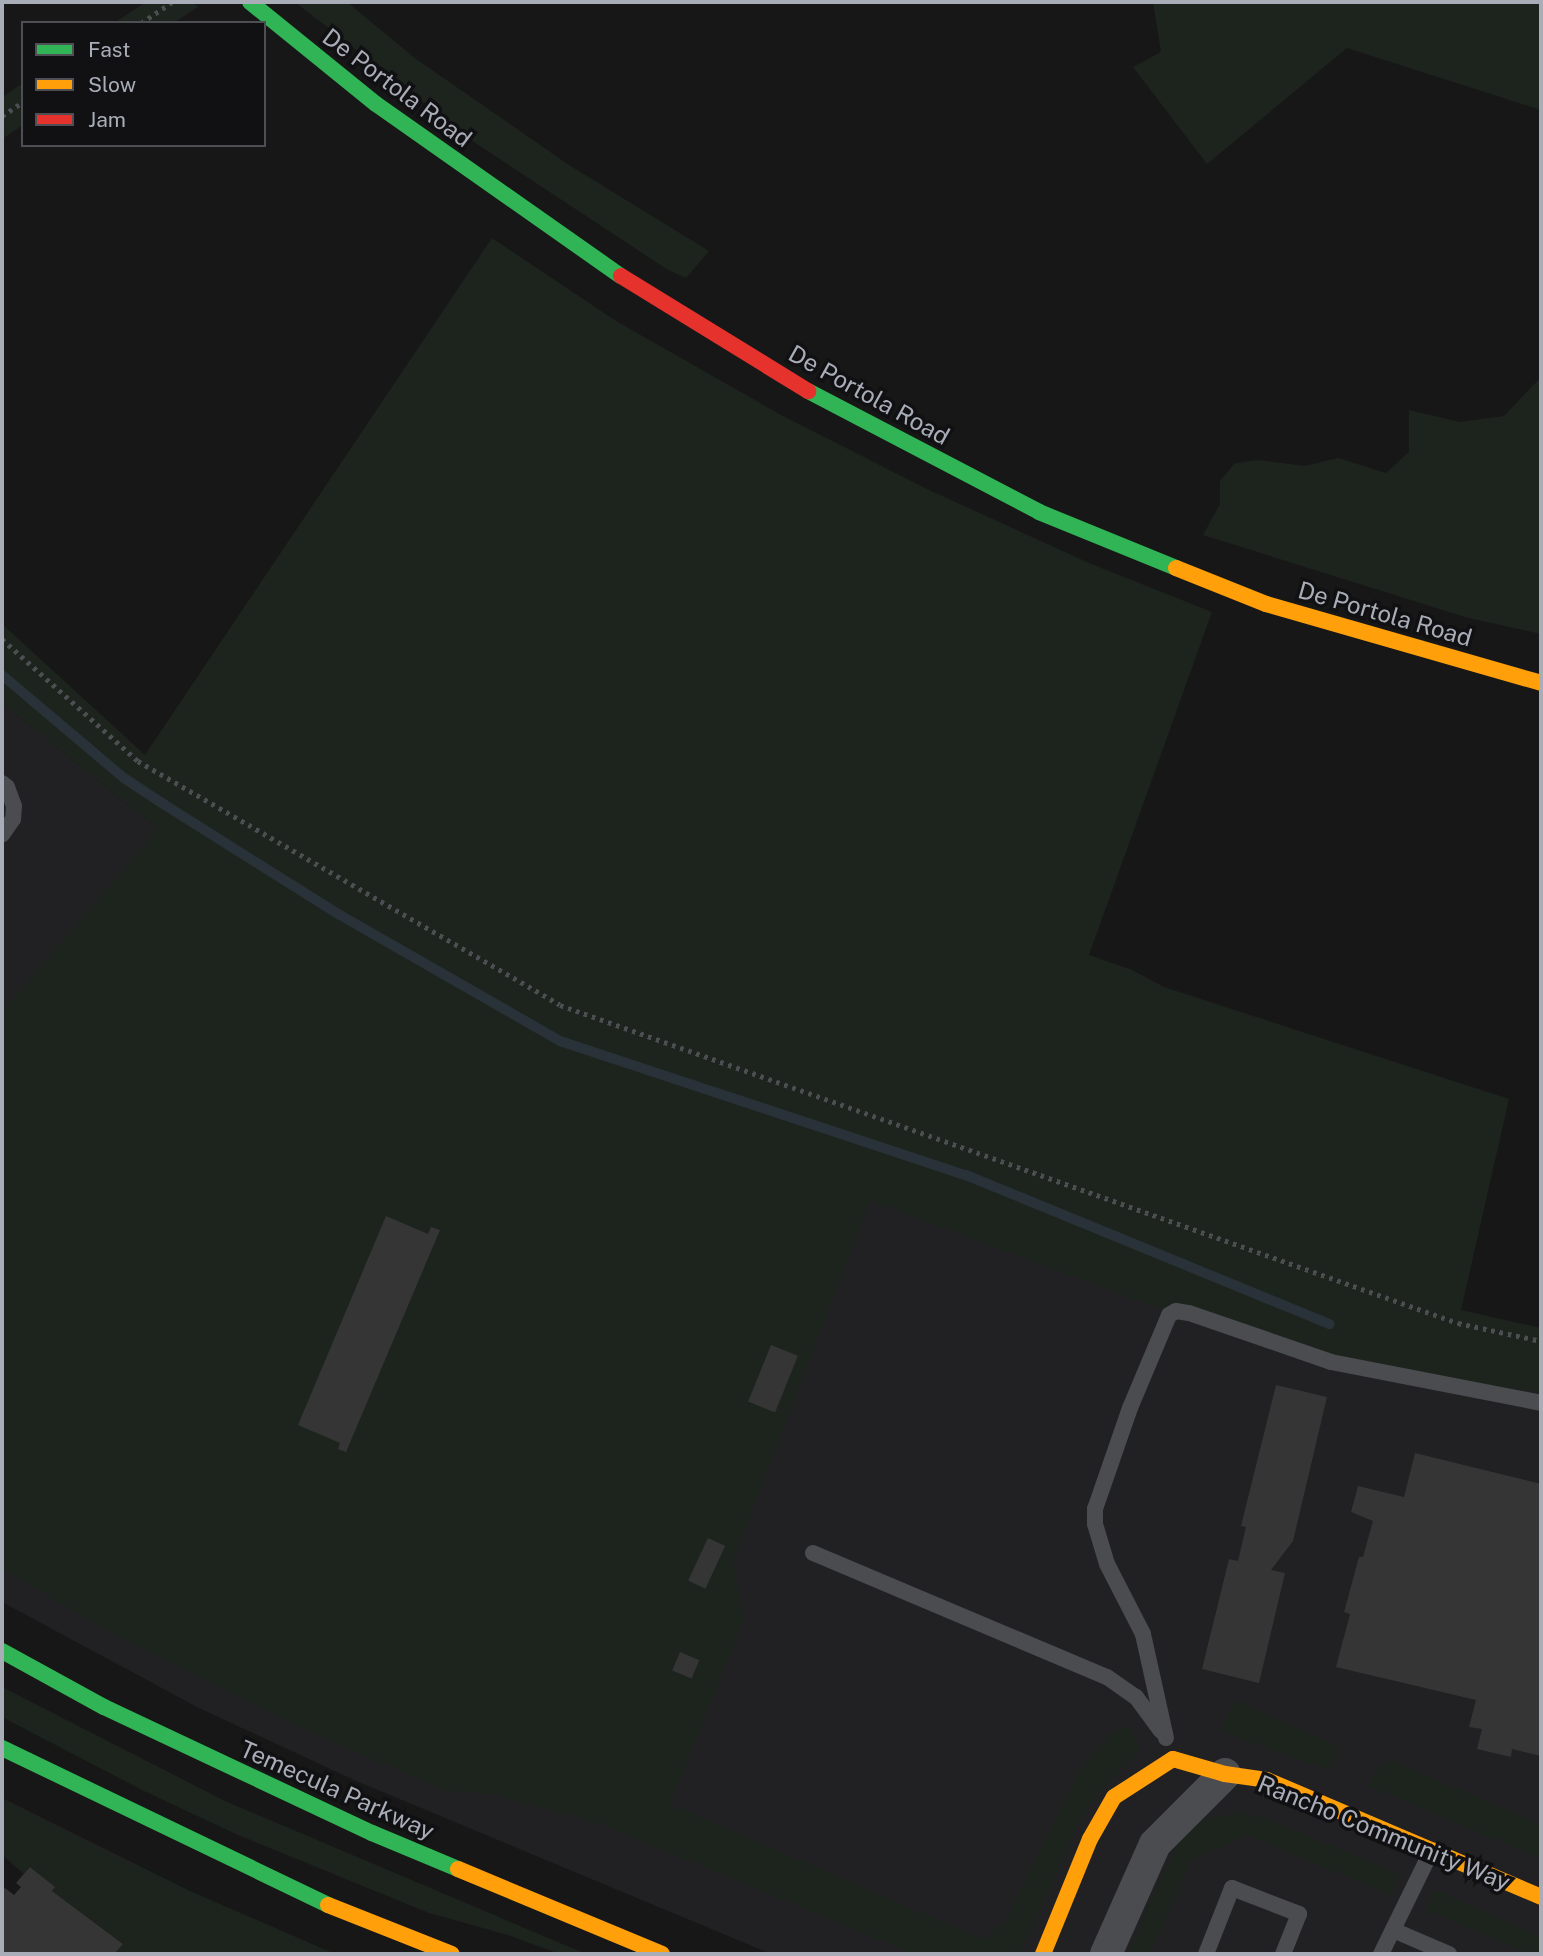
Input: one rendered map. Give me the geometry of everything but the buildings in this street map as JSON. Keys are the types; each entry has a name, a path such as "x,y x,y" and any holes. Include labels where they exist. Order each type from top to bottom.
{"main road":[{"name":"De Portola Road","path":"250,2 376,104 597,261 826,402 1039,512 1266,604 1541,684"},
{"name":"Temecula Parkway","path":"2,1651 104,1707 372,1833 662,1954"},
{"path":"2,1748 338,1910 452,1954"},
{"name":"Rancho Community Way","path":"1173,1759 1225,1774 1267,1780 1541,1897"},
{"path":"1043,1954 1090,1839 1114,1797 1173,1759"}],"street":[{"name":"Rancho Community Way","path":"1106,1954 1155,1844 1189,1793 1225,1774"}],"lane":[{"path":"2,783 7,788 14,806 13,819 2,835"},
{"path":"1189,1793 1166,1738 1143,1634 1107,1564 1095,1524 1095,1508 1130,1408 1169,1315 1176,1311 1189,1313 1331,1362 1541,1403"},
{"path":"813,1553 1107,1677 1136,1697 1166,1738"},
{"path":"1381,1954 1432,1850"},
{"path":"1206,1954 1232,1888 1299,1914 1283,1954"},
{"path":"1393,1930 1449,1954"}],"path":[{"path":"144,21 172,2"},
{"path":"2,116 21,103"},
{"path":"2,639 138,761 560,1004 1458,1323 1541,1341"}],"shaded area":[{"path":"146,2 192,2 198,7 176,21 117,21"},
{"path":"295,2 347,2 416,59 569,165 709,251 686,278 668,270 477,144"},
{"path":"1153,2 1541,2 1541,110 1347,48 1207,164 1133,67 1161,52"},
{"path":"21,84 21,126 2,139 2,97"},
{"path":"492,238 616,321 781,415 929,490 1089,563 1212,612 1089,955 1132,970 1164,987 1509,1099 1461,1310 1541,1328 1541,1393 1514,1388 1509,1394 1309,1355 1284,1355 870,1201 733,1561 744,1619 670,1804 982,1939 1006,1921 1067,1794 1087,1760 1122,1726 1130,1728 1140,1750 1096,1795 1078,1825 1020,1954 913,1954 600,1824 491,1794 445,1791 297,1726 111,1633 2,1569 2,1011 158,829 2,703 2,624 145,755"},
{"path":"1541,377 1541,634 1465,617 1203,535 1220,504 1220,481 1235,463 1259,460 1305,466 1338,458 1386,473 1409,452 1409,410 1460,422 1504,416"},
{"path":"2,703 158,829 1541,1354 1541,1954 771,1954 354,1780 199,1708 2,1602"},
{"path":"2,1687 225,1801 586,1954 560,1954 508,1935 429,1913 238,1835 142,1790 2,1717"},
{"path":"1234,1700 1334,1744 1338,1753 1330,1771 1220,1731"},
{"path":"1387,1762 1396,1762 1541,1825 1541,1859 1369,1786 1377,1770"},
{"path":"2,1798 190,1891 335,1954 114,1954 122,1943 52,1891 55,1887 30,1867 24,1874 2,1855"},
{"path":"1240,1812 1273,1821 1401,1875 1391,1895 1248,1836 1192,1859 1150,1954 1129,1954 1155,1890 1179,1843 1202,1820"},
{"path":"1435,1890 1541,1937 1541,1954 1530,1954 1426,1910"}],"waterway":[{"path":"2,675 124,778 165,805 340,915 560,1041 966,1175 1330,1324"}],"traffic: fast":[{"path":"250,2 376,104 621,276"},
{"path":"808,391 1039,512 1176,568"},
{"path":"2,1651 104,1707 372,1833 458,1869"},
{"path":"2,1748 328,1905"}],"traffic: slow":[{"path":"1176,568 1266,604 1541,683"},
{"path":"1043,1954 1090,1839 1114,1797 1173,1759 1225,1774 1267,1780 1541,1897"},
{"path":"458,1869 662,1954"},
{"path":"328,1905 452,1954"}],"traffic: jam":[{"path":"621,276 808,391"}]}
